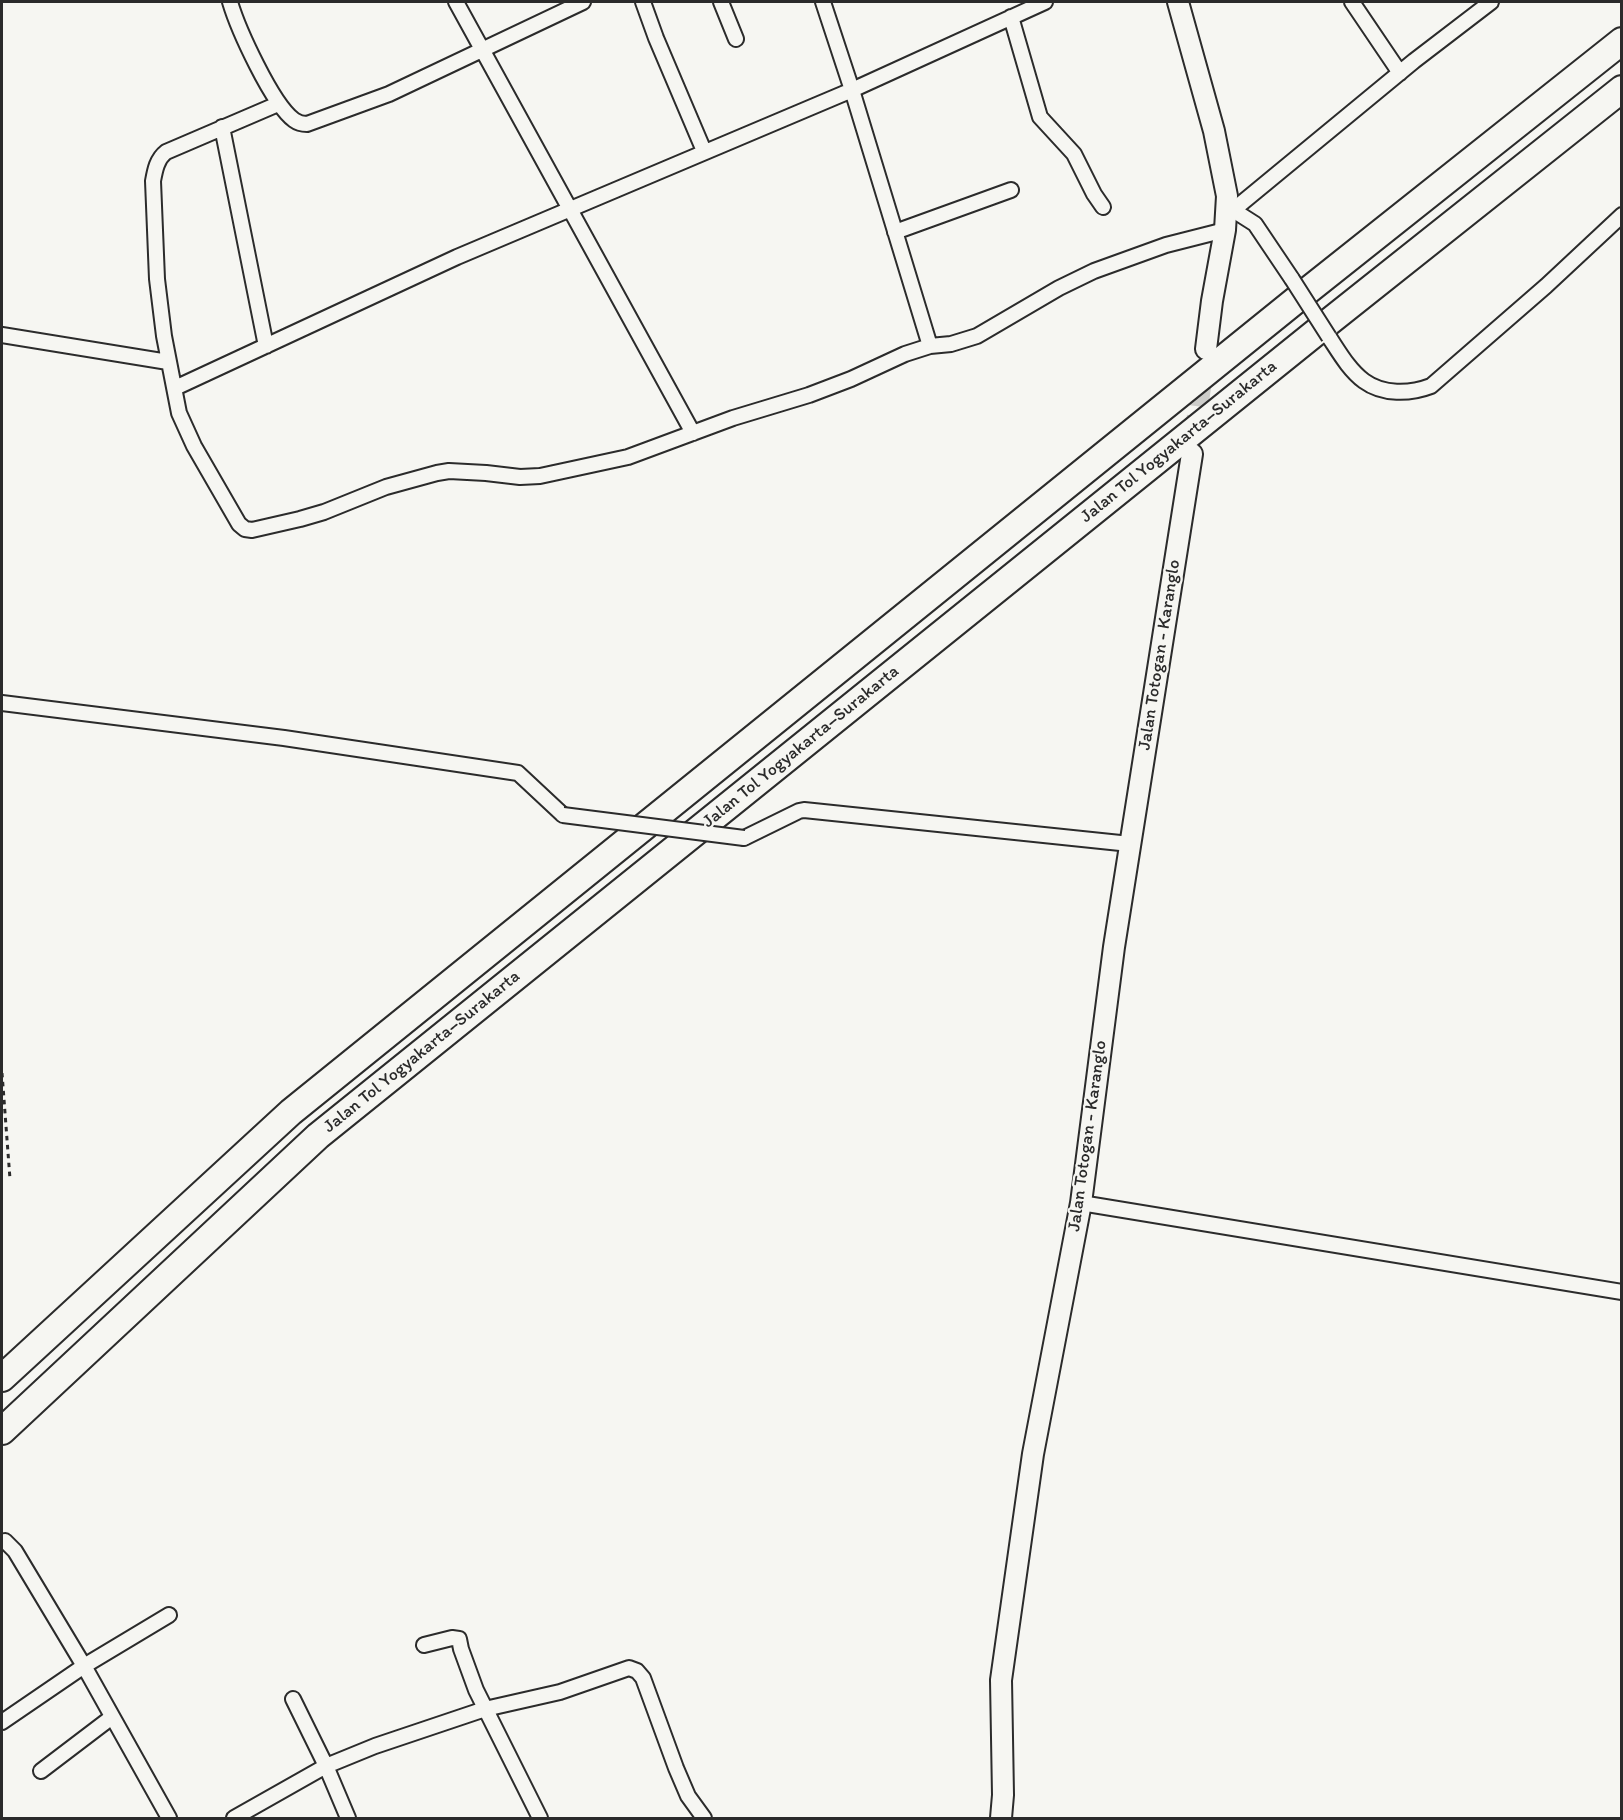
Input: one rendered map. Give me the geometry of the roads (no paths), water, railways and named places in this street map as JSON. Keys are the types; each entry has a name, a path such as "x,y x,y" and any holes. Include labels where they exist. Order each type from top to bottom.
{"highway":[{"name":"Jalan Tol Yogyakarta–Surakarta","path":"2,1378 291,1112 1296,300 1622,42"},
{"name":"Jalan Tol Yogyakarta–Surakarta","path":"8,1424 318,1136 1622,88"}],"main road":[{"path":"1178,2 1214,131 1227,196 1228,218 1212,301 1206,349"},
{"name":"Jalan Totogan - Karanglo","path":"1001,1818 1003,1795 1001,1680 1033,1454 1081,1203 1103,1025 1192,454"}],"street":[{"path":"230,2 247,45 278,104 295,121 307,124 389,94 583,2"},
{"path":"456,2 693,433"},
{"path":"643,2 704,151"},
{"path":"721,2 736,39"},
{"path":"823,2 930,346"},
{"path":"175,388 457,257 852,90 1045,2"},
{"path":"1352,2 1400,73"},
{"path":"278,104 166,152 161,156 154,170 157,279 168,362 179,413 194,446 239,524 245,530 324,512 386,487 437,473 486,472 520,477 540,476 628,457 733,418 809,395 905,354 976,336 1059,288 1105,266 1174,242 1228,218 1400,73 1491,2"},
{"path":"1011,17 1040,117 1074,154 1103,207"},
{"path":"222,127 266,346"},
{"path":"895,232 1011,190"},
{"path":"1228,218 1255,224 1346,362 1364,381 1389,391 1405,392 1431,386 1546,286 1622,215"},
{"path":"2,335 168,362"},
{"path":"2,703 284,738 518,773 563,815 744,838 804,810 1130,844"},
{"path":"1081,1203 1622,1292"},
{"path":"2,1542 5,1541 15,1551 84,1666 169,1818"},
{"path":"2,1722 84,1666 169,1615"},
{"path":"424,1645 452,1638 459,1639 460,1649 470,1676 540,1818"},
{"path":"234,1818 326,1766 417,1731 485,1709 560,1692 629,1668 637,1671 643,1678 688,1797 704,1818"},
{"path":"293,1699 326,1766 348,1818"},
{"path":"41,1771 112,1717"}],"tunnel":[{"path":"1194,436 1204,367"}]}
